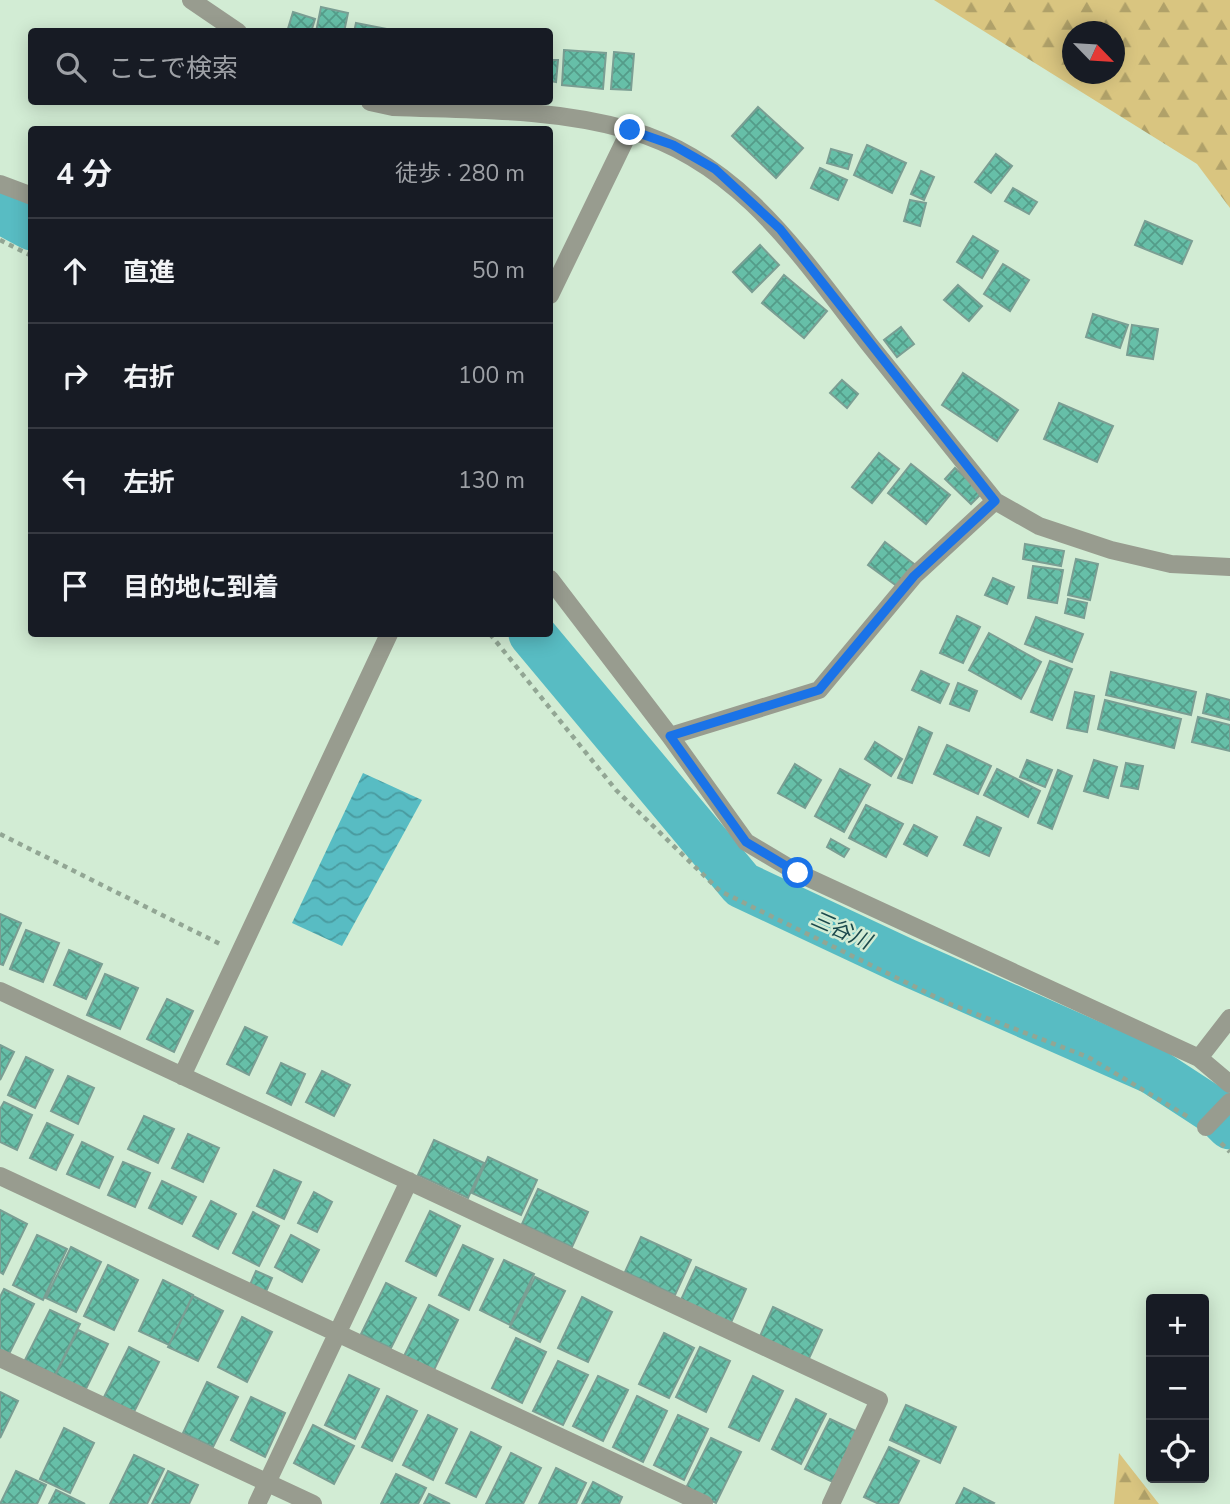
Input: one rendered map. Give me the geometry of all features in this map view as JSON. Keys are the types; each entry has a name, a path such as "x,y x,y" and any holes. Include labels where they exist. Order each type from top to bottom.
{"street":[{"path":"191,0 232,28"},
{"path":"384,105 557,114 630,130 673,145 715,169 780,229 995,501 1039,526 1111,550 1171,564 1230,567"},
{"path":"553,290 630,130"},
{"path":"0,184 28,194"},
{"path":"670,736 819,690 914,576 995,501"},
{"path":"553,583 670,736 746,842 798,873 1199,1058 1230,1084"},
{"path":"182,1076 388,637"},
{"path":"0,991 879,1400 836,1502"},
{"path":"1199,1058 1230,1018"},
{"path":"1209,1125 1230,1102"},
{"path":"0,1176 704,1504"},
{"path":"257,1504 410,1181"},
{"path":"0,1358 313,1504"}],"path":[{"path":"0,240 28,254"},
{"path":"492,637 616,790 720,891 950,1004 1088,1057 1209,1125 1230,1152"},
{"path":"0,834 240,954"}],"green space":[{"path":"934,0 1230,0 1230,208 1197,164 1069,84 1125,84 1125,21 1062,21 1062,80"},
{"path":"1119,1453 1159,1504 1114,1504"}],"water":[{"path":"363,773 422,800 342,946 292,923"}],"building":[{"path":"321,7 348,13 345,28 317,28"},
{"path":"293,12 315,19 312,28 288,28"},
{"path":"356,23 382,28 355,28"},
{"path":"564,50 606,53 603,89 562,85"},
{"path":"614,52 634,54 631,90 611,89"},
{"path":"553,60 558,60 556,82 553,82"},
{"path":"758,107 803,148 776,178 732,136"},
{"path":"867,145 906,163 892,193 854,175"},
{"path":"831,149 852,155 848,169 827,163"},
{"path":"996,154 1012,166 991,193 975,182"},
{"path":"820,168 847,180 838,200 811,188"},
{"path":"921,171 934,177 924,200 911,194"},
{"path":"1013,188 1037,202 1029,214 1005,201"},
{"path":"910,200 926,203 920,226 904,221"},
{"path":"1145,221 1192,241 1182,264 1135,245"},
{"path":"973,236 998,251 982,278 957,262"},
{"path":"760,245 779,265 752,292 733,272"},
{"path":"1003,264 1029,280 1010,311 984,294"},
{"path":"784,275 827,311 804,338 762,303"},
{"path":"958,285 982,306 969,321 944,300"},
{"path":"1093,314 1128,325 1120,348 1086,337"},
{"path":"1132,325 1158,329 1153,359 1127,355"},
{"path":"901,327 914,344 897,357 884,340"},
{"path":"963,373 1018,410 997,441 942,405"},
{"path":"842,380 858,394 847,408 830,393"},
{"path":"1059,403 1113,426 1097,462 1044,439"},
{"path":"879,453 899,469 872,503 852,487"},
{"path":"911,464 950,495 926,524 888,493"},
{"path":"955,468 982,493 971,504 945,479"},
{"path":"885,542 914,564 897,586 868,565"},
{"path":"1025,544 1064,551 1061,566 1023,559"},
{"path":"1076,559 1098,564 1090,600 1068,595"},
{"path":"1033,566 1063,570 1057,603 1028,598"},
{"path":"993,578 1014,587 1007,604 985,595"},
{"path":"1068,599 1087,603 1084,618 1065,613"},
{"path":"957,616 980,627 963,663 940,653"},
{"path":"1036,617 1083,634 1072,662 1025,644"},
{"path":"989,633 1041,662 1021,699 969,670"},
{"path":"1050,661 1072,669 1052,720 1031,712"},
{"path":"921,671 949,684 940,703 912,690"},
{"path":"1111,672 1196,692 1191,715 1106,695"},
{"path":"958,683 977,691 969,711 950,704"},
{"path":"1075,692 1094,696 1087,732 1067,728"},
{"path":"1207,694 1230,700 1230,720 1203,713"},
{"path":"1105,700 1181,719 1174,748 1098,729"},
{"path":"1198,717 1230,725 1230,751 1192,742"},
{"path":"919,727 932,733 912,783 898,778"},
{"path":"875,742 902,759 891,776 865,759"},
{"path":"947,745 991,766 978,794 934,774"},
{"path":"1027,760 1052,770 1045,787 1020,777"},
{"path":"1094,760 1117,767 1108,798 1084,791"},
{"path":"1126,763 1143,766 1138,789 1121,786"},
{"path":"795,764 821,780 805,808 778,793"},
{"path":"840,769 870,785 844,832 815,816"},
{"path":"997,769 1040,791 1028,817 984,795"},
{"path":"1058,770 1072,776 1052,829 1038,823"},
{"path":"866,805 903,824 886,857 849,838"},
{"path":"977,817 1001,828 989,856 964,845"},
{"path":"914,825 937,837 927,856 904,844"},
{"path":"831,839 849,849 844,857 827,847"},
{"path":"0,914 21,923 3,965 0,964"},
{"path":"26,930 59,943 43,982 10,969"},
{"path":"69,950 102,964 86,999 54,985"},
{"path":"105,974 138,988 120,1029 87,1015"},
{"path":"167,999 193,1011 174,1052 147,1039"},
{"path":"245,1027 267,1037 249,1075 227,1064"},
{"path":"0,1045 14,1052 0,1080"},
{"path":"26,1057 53,1070 35,1108 8,1095"},
{"path":"281,1063 305,1074 291,1105 267,1093"},
{"path":"322,1071 350,1085 334,1116 306,1102"},
{"path":"68,1076 94,1088 78,1124 51,1111"},
{"path":"4,1102 32,1115 17,1150 0,1142 0,1109"},
{"path":"144,1116 174,1129 158,1163 128,1149"},
{"path":"47,1123 73,1135 56,1170 30,1158"},
{"path":"188,1134 219,1148 203,1182 172,1168"},
{"path":"434,1140 484,1163 468,1198 418,1175"},
{"path":"82,1142 113,1157 99,1188 67,1174"},
{"path":"488,1157 537,1180 521,1215 472,1193"},
{"path":"123,1162 150,1173 135,1207 108,1195"},
{"path":"274,1170 301,1182 284,1219 257,1206"},
{"path":"162,1181 196,1197 182,1224 149,1208"},
{"path":"538,1189 588,1212 572,1247 522,1224"},
{"path":"314,1192 332,1202 317,1232 298,1223"},
{"path":"211,1201 236,1214 218,1249 193,1236"},
{"path":"0,1210 27,1224 3,1274 0,1272"},
{"path":"430,1211 460,1226 436,1276 406,1261"},
{"path":"253,1212 279,1226 259,1266 233,1253"},
{"path":"37,1235 67,1249 43,1300 13,1285"},
{"path":"291,1235 319,1250 302,1282 275,1267"},
{"path":"641,1237 691,1260 675,1295 625,1272"},
{"path":"463,1245 493,1259 469,1310 439,1295"},
{"path":"71,1247 101,1262 76,1312 46,1298"},
{"path":"504,1260 534,1274 510,1325 480,1310"},
{"path":"108,1265 138,1280 114,1330 84,1316"},
{"path":"696,1267 746,1289 730,1325 680,1302"},
{"path":"256,1271 272,1278 265,1294 249,1287"},
{"path":"535,1277 565,1291 540,1342 510,1327"},
{"path":"163,1280 193,1295 169,1345 139,1331"},
{"path":"386,1283 416,1298 391,1348 361,1334"},
{"path":"4,1289 34,1304 9,1354 0,1350 0,1297"},
{"path":"193,1296 223,1311 198,1361 168,1347"},
{"path":"582,1297 612,1312 588,1362 558,1348"},
{"path":"429,1305 458,1320 434,1370 404,1356"},
{"path":"773,1307 822,1330 806,1365 757,1343"},
{"path":"50,1310 80,1324 55,1375 25,1360"},
{"path":"242,1317 272,1332 247,1382 218,1367"},
{"path":"78,1330 108,1344 83,1395 53,1380"},
{"path":"664,1333 694,1348 669,1398 639,1384"},
{"path":"516,1338 546,1352 522,1403 492,1388"},
{"path":"129,1347 159,1362 134,1412 104,1397"},
{"path":"700,1347 730,1361 706,1412 676,1397"},
{"path":"558,1361 588,1375 563,1425 533,1411"},
{"path":"349,1375 379,1389 355,1439 325,1425"},
{"path":"598,1376 628,1390 603,1441 573,1426"},
{"path":"753,1376 783,1391 759,1441 729,1427"},
{"path":"207,1382 238,1397 213,1447 183,1433"},
{"path":"0,1392 18,1401 0,1438"},
{"path":"387,1396 417,1411 392,1461 362,1447"},
{"path":"637,1396 667,1411 643,1462 613,1447"},
{"path":"251,1397 285,1413 265,1457 231,1440"},
{"path":"796,1399 826,1414 801,1464 772,1449"},
{"path":"906,1405 956,1427 940,1463 890,1440"},
{"path":"428,1415 457,1429 433,1480 403,1465"},
{"path":"678,1415 708,1429 684,1480 654,1465"},
{"path":"830,1419 860,1433 835,1483 805,1469"},
{"path":"313,1425 354,1446 334,1484 294,1463"},
{"path":"64,1428 94,1443 70,1493 40,1479"},
{"path":"471,1432 501,1447 476,1497 446,1483"},
{"path":"711,1438 741,1452 716,1503 686,1488"},
{"path":"889,1447 919,1461 898,1504 879,1504 864,1497"},
{"path":"511,1453 541,1468 523,1504 486,1504"},
{"path":"134,1455 164,1469 147,1504 110,1504"},
{"path":"556,1468 586,1483 576,1504 539,1504"},
{"path":"16,1471 46,1485 37,1504 0,1504"},
{"path":"168,1471 198,1485 189,1504 152,1504"},
{"path":"396,1474 426,1488 418,1504 381,1504"},
{"path":"593,1482 622,1497 619,1504 582,1504"},
{"path":"964,1488 994,1503 956,1504"},
{"path":"56,1490 85,1504 49,1504"},
{"path":"429,1494 450,1504 424,1504"}],"waterway":[{"name":"三谷川","path":"0,210 28,225"},
{"name":"三谷川","path":"535,637 742,885 904,961 1153,1071 1216,1112 1230,1126"}],"route":[{"path":"630,130 673,145 715,169 780,229 995,501 914,576 819,690 670,736 746,842 798,873"}]}
